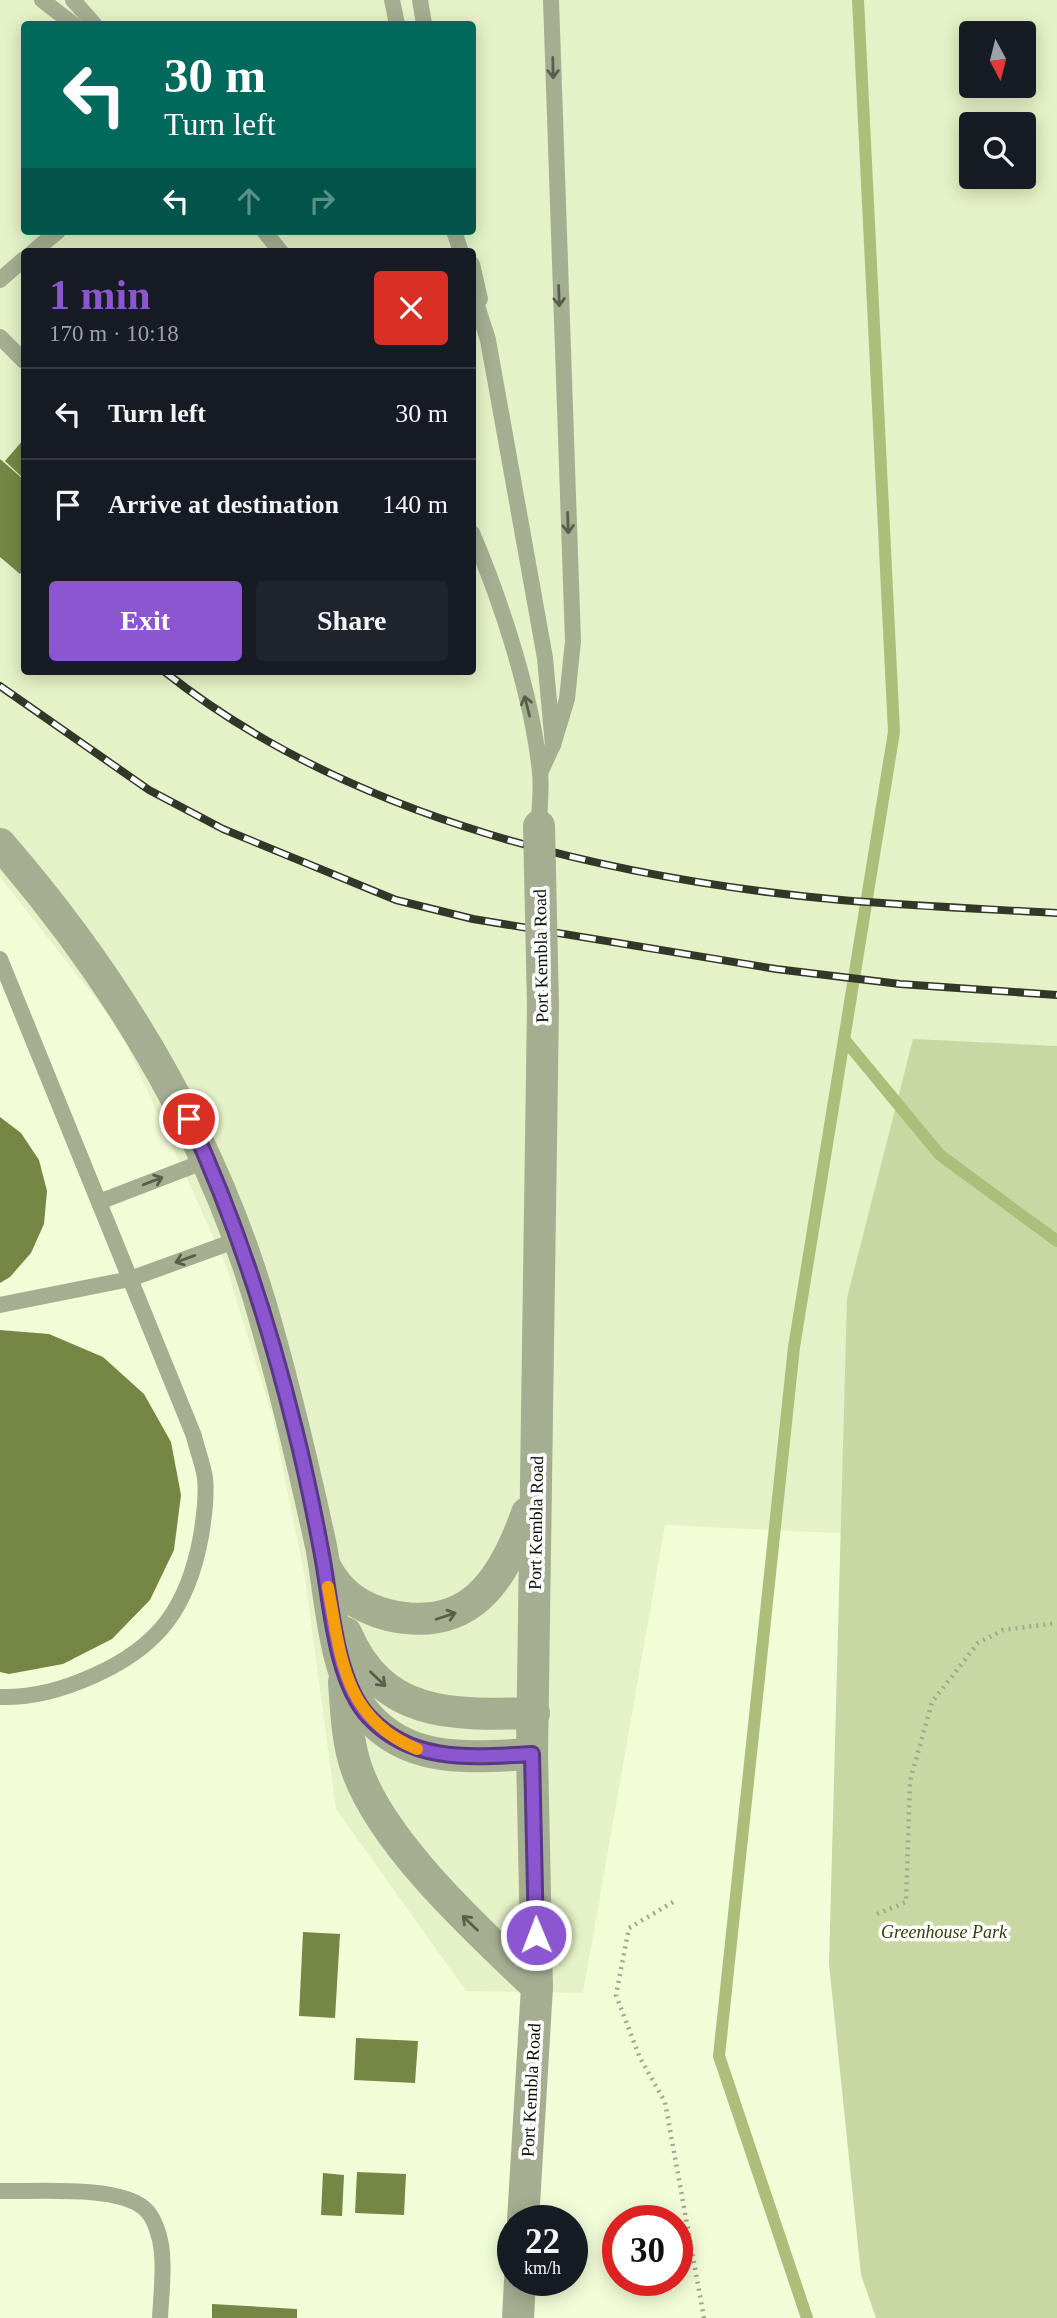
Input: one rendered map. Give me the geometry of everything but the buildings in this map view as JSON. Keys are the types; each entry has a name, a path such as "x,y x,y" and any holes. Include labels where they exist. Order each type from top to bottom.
{"street":[{"name":"Port Kembla Road","path":"524,2205 537,1987 532,1754 542,1006 539,825"},
{"path":"0,844 78,938 152,1052 208,1160 240,1239 295,1426 324,1559 341,1657 351,1749 356,1770 394,1833 460,1914 537,1987"},
{"path":"324,1559 333,1582 350,1600 381,1613 419,1620 453,1614 477,1600 502,1571 515,1546 536,1488"},
{"path":"324,1559 352,1648 363,1665 389,1690 415,1704 451,1714 534,1713"},
{"path":"341,1657 355,1696 366,1714 400,1742 434,1754 454,1756 532,1754"},
{"path":"518,2318 519,2296"}],"lane":[{"path":"42,0 68,21"},
{"path":"73,0 91,21"},
{"path":"392,0 396,21"},
{"path":"420,0 424,21"},
{"path":"540,773 553,745 567,699 573,641 551,0"},
{"path":"38,248 53,235"},
{"path":"0,280 21,262"},
{"path":"476,283 545,658 553,745"},
{"path":"476,302 488,340"},
{"path":"0,337 21,357"},
{"path":"476,543 493,583 528,709 540,773 539,825"},
{"path":"0,958 194,1436 205,1478 204,1520 196,1563 179,1608 150,1642 114,1667 71,1686 28,1698 0,1697"},
{"path":"99,1202 208,1160"},
{"path":"0,1305 130,1279 240,1239"},
{"path":"0,2191 97,2194 124,2198 145,2209 157,2230 162,2253 160,2318"}],"path":[{"path":"877,1914 906,1902 909,1781 932,1702 978,1643 1003,1630 1057,1623"},
{"path":"673,1902 629,1928 617,1995 640,2058 665,2102 704,2318"}],"shaded area":[{"path":"0,0 1057,0 1057,1046 919,1040 897,1536 665,1525 583,1993 466,1991 336,1809 305,1577 272,1415 225,1263 119,1028 0,877"}],"green space":[{"name":"Greenhouse Park","path":"913,1039 1057,1046 1057,2318 876,2318 861,2275 829,1964 847,1298"}],"waterway":[{"path":"807,2318 719,2056 794,1347 894,732 858,0"},
{"path":"844,1039 940,1155 1057,1241"}],"railway":[{"path":"169,675 238,723 316,767 399,803 486,833 574,857 664,876 753,890 841,900 1057,913"},
{"path":"0,686 149,790 223,829 396,900 473,919 776,969 900,984 1057,995"}],"slow traffic":[{"path":"328,1587 341,1657 355,1696 366,1714 382,1730 417,1749"}],"route":[{"path":"189,1119 223,1195 248,1261 267,1326 295,1426 347,1679 366,1714 382,1730 417,1749 434,1754 473,1757 532,1754 536,1935"}]}
